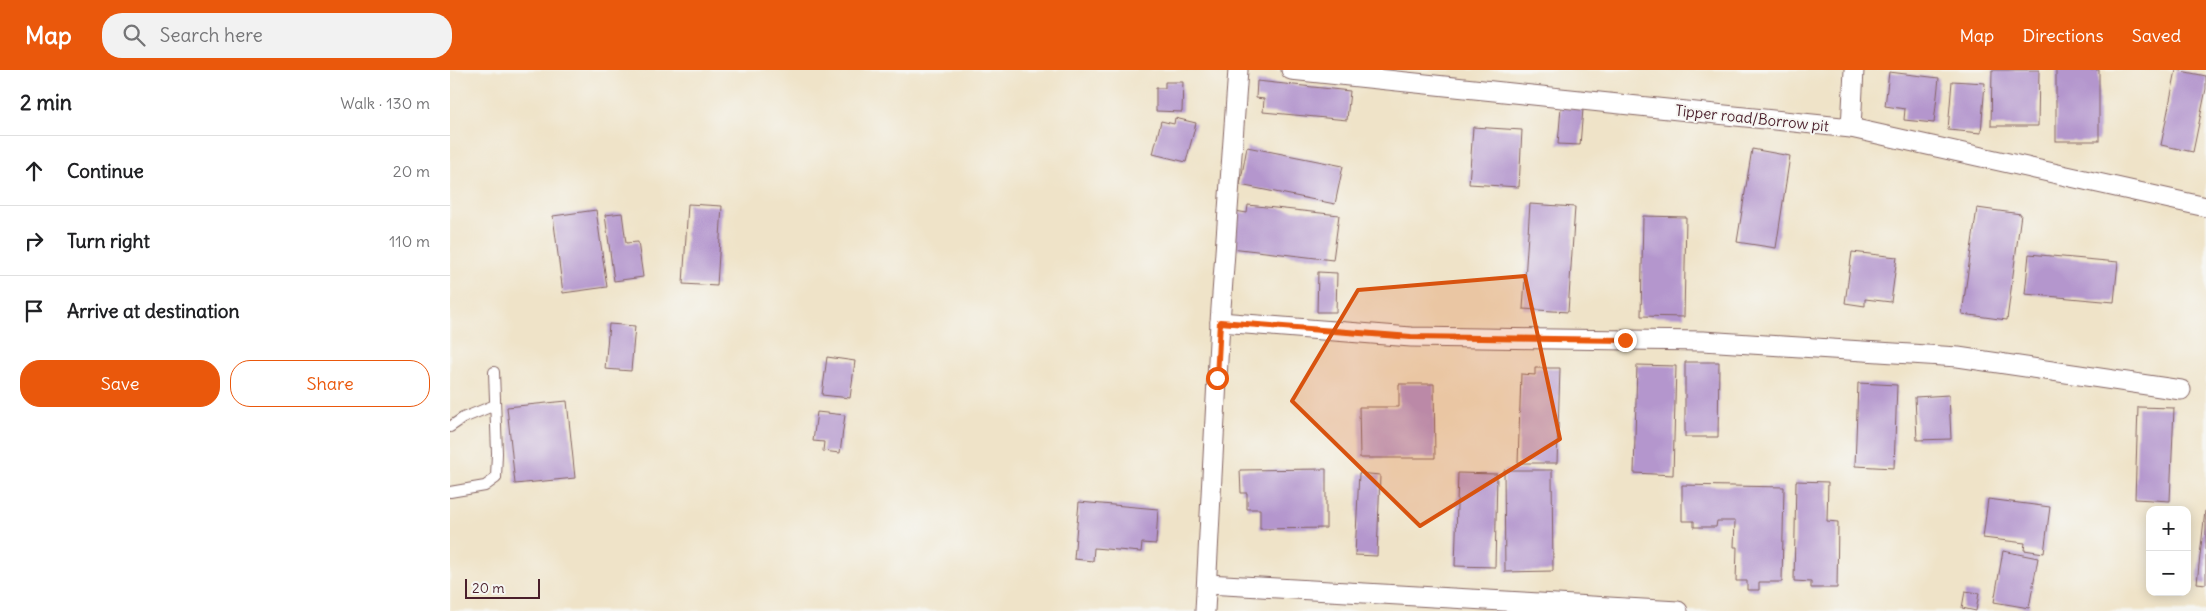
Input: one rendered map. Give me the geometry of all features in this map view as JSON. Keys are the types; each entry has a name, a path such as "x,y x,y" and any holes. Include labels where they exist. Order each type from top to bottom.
{"street":[{"path":"1205,611 1220,322 1238,70"},
{"name":"Tipper road/Borrow pit","path":"1291,70 1851,128 2206,208"},
{"path":"1851,128 1854,70"},
{"path":"1220,322 1411,337 1703,341 1958,357 2181,390"},
{"path":"1207,584 1678,611"}],"lane":[{"path":"450,492 485,486 496,478 494,372"},
{"path":"450,427 464,418 495,405"}],"highlighted area":[{"path":"1525,276 1560,439 1420,526 1292,401 1358,290"}],"building":[{"path":"1992,70 2039,70 2038,126 1991,126"},
{"path":"2056,70 2099,70 2099,141 2056,141"},
{"path":"2176,70 2206,76 2206,89 2193,152 2161,145"},
{"path":"1889,72 1939,78 1934,123 1904,120 1905,109 1885,106"},
{"path":"1257,81 1350,91 1347,120 1263,112 1264,99 1256,98"},
{"path":"1952,81 1985,83 1981,133 1948,130"},
{"path":"1165,82 1183,82 1182,112 1156,111 1156,88 1165,88"},
{"path":"1561,107 1583,109 1580,145 1558,144"},
{"path":"1175,118 1196,123 1186,162 1153,154 1161,121 1174,124"},
{"path":"1473,127 1522,130 1519,187 1469,184"},
{"path":"1247,147 1343,166 1335,204 1240,185"},
{"path":"1752,149 1790,156 1776,248 1737,242"},
{"path":"688,204 722,206 717,286 683,284"},
{"path":"1530,204 1575,207 1568,312 1523,309"},
{"path":"1248,205 1339,215 1333,260 1231,248 1235,211 1247,213"},
{"path":"1977,208 2021,214 2007,320 1962,314"},
{"path":"596,210 607,287 563,293 553,216"},
{"path":"622,213 626,243 638,242 643,277 614,281 605,215"},
{"path":"1643,216 1686,217 1684,317 1641,316"},
{"path":"1852,252 1897,257 1891,302 1865,299 1865,306 1845,303"},
{"path":"2029,254 2118,262 2114,302 2025,294"},
{"path":"1318,272 1337,273 1336,312 1317,312"},
{"path":"609,324 635,326 631,371 605,369"},
{"path":"827,357 855,361 850,398 822,395"},
{"path":"1685,362 1719,362 1718,437 1685,437"},
{"path":"1637,365 1676,366 1673,475 1634,473"},
{"path":"1535,368 1560,368 1557,463 1518,463 1521,374 1535,375"},
{"path":"1858,383 1897,385 1894,468 1855,466"},
{"path":"1399,384 1434,384 1435,458 1360,458 1359,407 1399,407"},
{"path":"1949,395 1951,439 1917,440 1915,397"},
{"path":"567,401 575,478 515,484 507,407"},
{"path":"2138,407 2174,408 2170,501 2135,499"},
{"path":"817,412 845,415 840,453 823,451 824,442 813,441"},
{"path":"1326,469 1326,528 1260,529 1260,509 1247,509 1247,493 1241,493 1240,470"},
{"path":"1504,470 1552,470 1553,571 1505,572"},
{"path":"1359,473 1380,475 1377,556 1355,555"},
{"path":"1458,473 1497,474 1495,567 1455,566"},
{"path":"1796,481 1828,482 1827,521 1838,522 1837,588 1811,588 1811,582 1794,581"},
{"path":"1682,485 1784,487 1782,582 1759,582 1759,590 1747,590 1747,581 1736,581 1737,547 1734,547 1735,521 1717,521 1716,527 1694,527 1694,521 1682,521"},
{"path":"1988,499 2050,507 2044,553 2024,550 2025,543 1983,538"},
{"path":"1079,502 1158,509 1156,544 1142,543 1141,552 1094,548 1093,561 1074,559"},
{"path":"2206,511 2206,584 2197,583"},
{"path":"2003,551 2038,558 2029,608 1994,602"},
{"path":"1965,591 1979,593 1976,611 1962,608"}],"route":[{"path":"1217,378 1220,322 1411,337 1625,340"}]}
